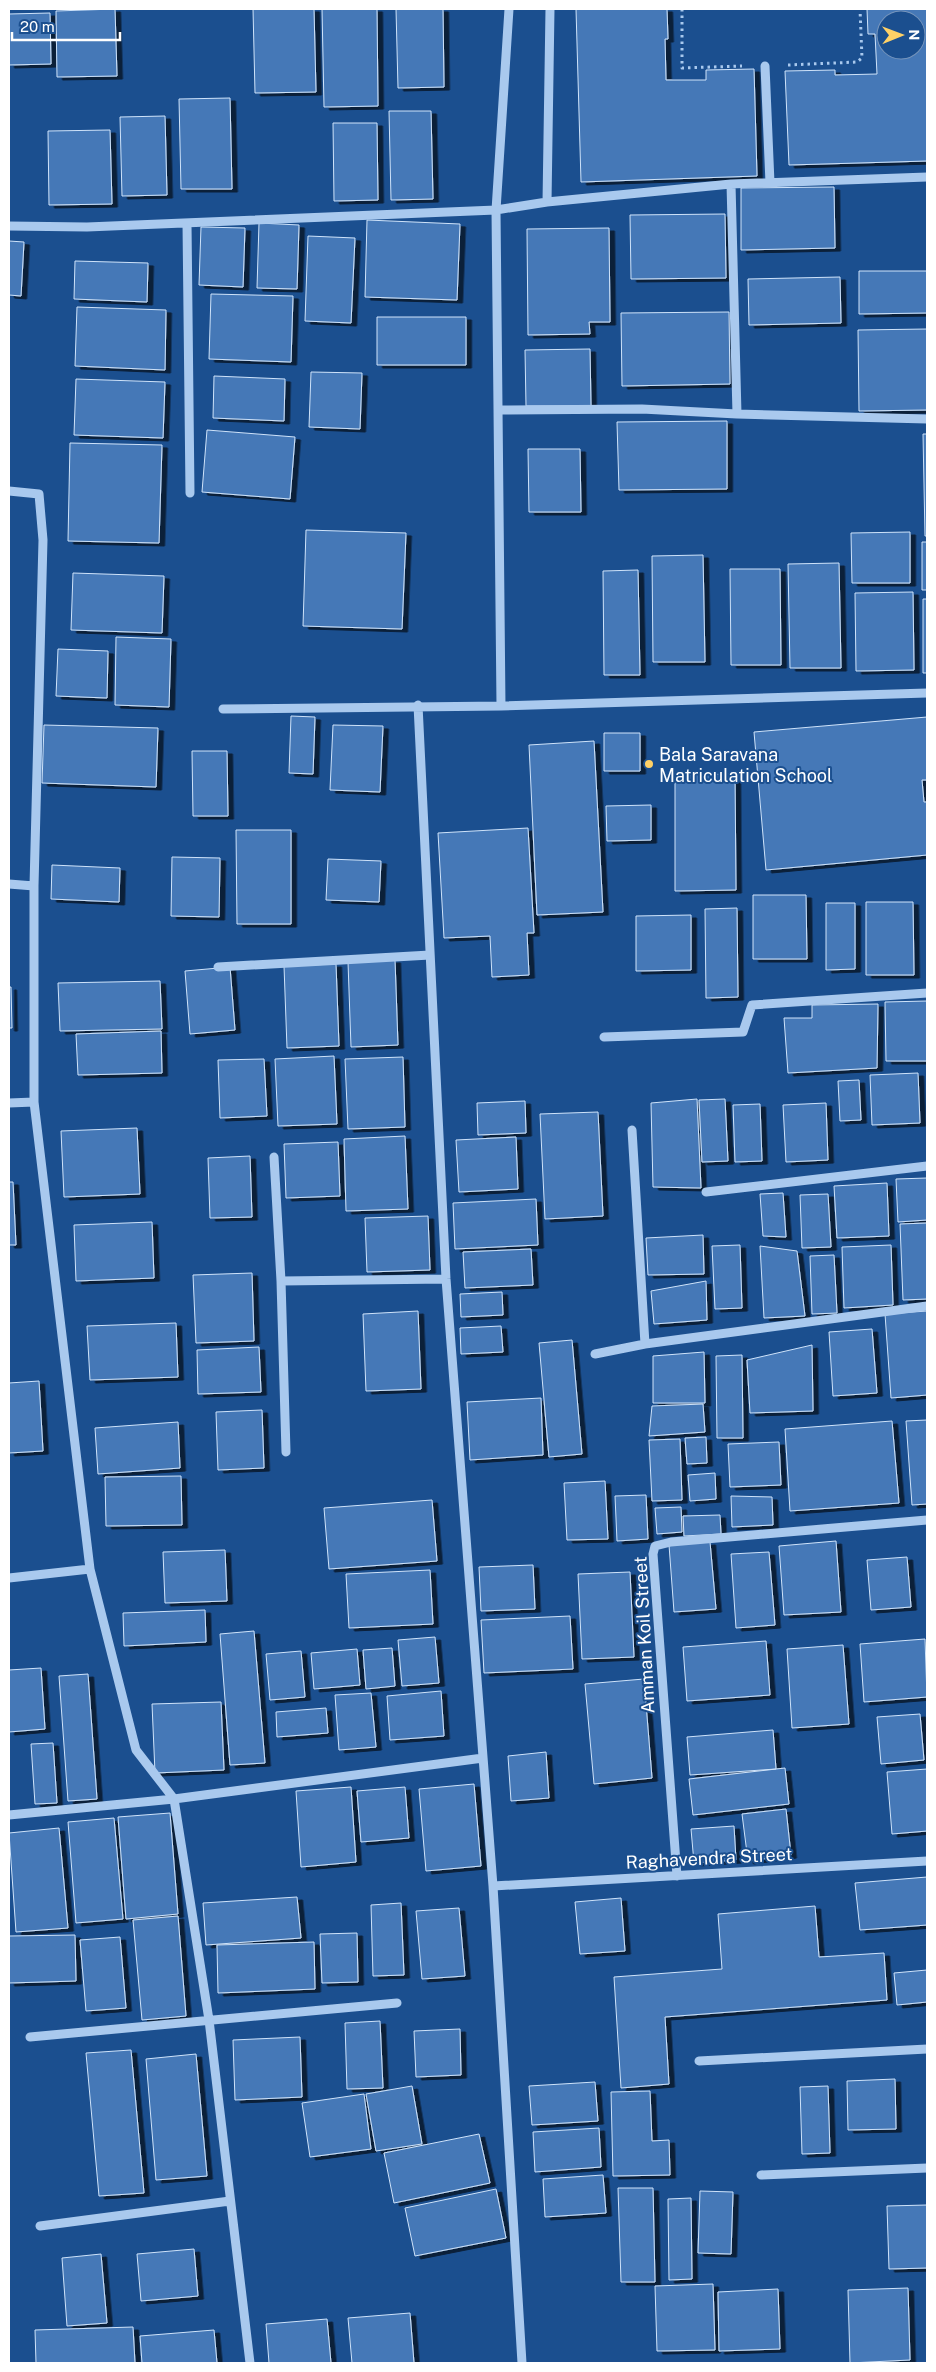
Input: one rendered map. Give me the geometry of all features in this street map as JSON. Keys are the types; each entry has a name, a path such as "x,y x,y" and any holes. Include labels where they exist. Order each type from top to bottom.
{"street":[{"path":"501,706 496,210 509,9"},
{"path":"547,202 550,9"},
{"path":"766,66 770,183"},
{"path":"9,226 87,227 496,210 547,202 731,184 927,178"},
{"path":"731,184 737,414"},
{"path":"188,222 190,493"},
{"path":"498,410 642,409 927,420"},
{"path":"9,491 39,494 43,540 34,886 34,1102 90,1569 136,1750 174,1799 209,2020 250,2363"},
{"path":"223,709 418,705 501,706 927,693"},
{"path":"418,705 446,1279 493,1886 522,2363"},
{"path":"9,884 34,886"},
{"path":"218,967 430,955"},
{"path":"604,1038 743,1032 752,1005 927,993"},
{"path":"9,1103 34,1102"},
{"path":"632,1130 645,1344"},
{"path":"274,1157 281,1281 286,1452"},
{"path":"706,1192 927,1166"},
{"path":"281,1281 446,1279"},
{"path":"595,1354 645,1344 927,1306"},
{"name":"Amman Koil Street","path":"676,1876 653,1554 655,1546 671,1542 927,1520"},
{"path":"9,1578 90,1569"},
{"path":"9,1815 174,1799 483,1758"},
{"name":"Raghavendra Street","path":"493,1886 927,1861"},
{"path":"30,2037 397,2003"},
{"path":"699,2061 927,2049"},
{"path":"761,2176 927,2168"},
{"path":"40,2226 230,2201"}],"building":[{"path":"115,9 117,76 57,77 56,11"},
{"path":"253,9 314,9 316,92 255,93"},
{"path":"322,9 377,9 378,106 324,107"},
{"path":"396,9 443,9 444,87 398,88"},
{"path":"576,9 667,9 668,39 665,39 666,80 706,80 706,70 754,69 757,176 581,182"},
{"path":"867,9 927,9 927,161 789,165 785,71 835,70 835,75 877,74 876,60 926,60 926,10 876,10 876,54 875,34 868,34"},
{"path":"50,13 51,64 9,65 9,14"},
{"path":"230,98 232,189 181,189 179,99"},
{"path":"389,111 431,111 433,199 391,200"},
{"path":"165,116 167,195 122,196 120,117"},
{"path":"333,123 377,123 378,200 334,201"},
{"path":"110,130 112,204 49,205 48,131"},
{"path":"834,187 835,248 741,250 741,188"},
{"path":"725,214 726,278 631,279 630,215"},
{"path":"367,220 460,224 457,300 365,297"},
{"path":"259,223 299,225 297,289 257,288"},
{"path":"201,227 245,228 243,287 199,285"},
{"path":"609,228 610,322 589,322 590,334 528,335 527,229"},
{"path":"308,236 355,238 351,323 305,321"},
{"path":"9,241 24,242 21,296 9,295"},
{"path":"75,261 148,263 147,302 74,299"},
{"path":"859,271 927,271 927,313 859,314"},
{"path":"840,277 841,323 749,325 748,279"},
{"path":"211,294 293,296 291,362 209,359"},
{"path":"77,307 166,310 165,370 75,366"},
{"path":"729,312 730,384 622,386 621,313"},
{"path":"377,317 466,317 466,365 377,365"},
{"path":"927,329 927,410 859,411 858,330"},
{"path":"590,349 591,406 526,406 525,350"},
{"path":"311,372 362,373 360,429 309,427"},
{"path":"214,376 285,379 284,421 213,418"},
{"path":"76,379 165,382 163,438 74,435"},
{"path":"727,421 727,489 619,490 617,422"},
{"path":"207,430 295,437 290,499 202,492"},
{"path":"923,434 927,434 927,536 925,536"},
{"path":"70,443 162,445 159,543 68,541"},
{"path":"528,449 580,449 581,512 529,512"},
{"path":"306,530 406,533 402,629 303,626"},
{"path":"910,532 910,583 852,583 851,533"},
{"path":"922,542 927,542 927,590 922,590"},
{"path":"703,555 705,662 653,662 652,556"},
{"path":"839,563 841,668 790,668 788,564"},
{"path":"730,569 780,569 781,665 731,665"},
{"path":"638,570 640,675 604,675 603,571"},
{"path":"73,573 164,576 162,633 71,630"},
{"path":"913,592 914,670 856,671 855,593"},
{"path":"923,599 927,599 927,673 923,673"},
{"path":"116,637 171,639 169,707 115,705"},
{"path":"58,649 108,651 107,698 56,696"},
{"path":"291,716 315,717 313,774 289,773"},
{"path":"927,717 927,780 922,780 924,802 927,802 927,855 766,870 754,732"},
{"path":"44,725 158,728 156,787 42,783"},
{"path":"333,725 383,726 380,792 330,790"},
{"path":"604,733 640,733 640,771 604,771"},
{"path":"594,741 603,912 537,915 529,745"},
{"path":"192,751 227,751 228,816 193,816"},
{"path":"735,774 736,890 675,891 675,775"},
{"path":"651,805 651,840 607,841 606,806"},
{"path":"528,828 534,933 527,933 529,975 492,977 490,936 444,938 438,833"},
{"path":"236,830 291,830 291,924 237,924"},
{"path":"172,857 220,858 219,917 171,916"},
{"path":"328,859 381,861 379,902 326,900"},
{"path":"52,865 120,868 119,902 51,899"},
{"path":"753,895 806,895 807,959 753,959"},
{"path":"866,902 913,902 914,975 866,975"},
{"path":"826,903 855,903 855,969 826,970"},
{"path":"737,908 738,997 706,998 705,909"},
{"path":"691,915 691,970 636,971 636,916"},
{"path":"395,960 398,1045 351,1047 348,962"},
{"path":"336,964 339,1046 287,1048 284,966"},
{"path":"230,967 235,1030 190,1034 185,971"},
{"path":"160,981 162,1029 60,1031 58,983"},
{"path":"9,987 11,987 12,1028 9,1028"},
{"path":"927,1001 927,1061 886,1061 885,1002"},
{"path":"878,1004 877,1068 788,1073 784,1018 812,1018 812,1005"},
{"path":"161,1031 162,1073 78,1075 76,1034"},
{"path":"334,1056 337,1124 278,1126 275,1059"},
{"path":"403,1057 405,1127 348,1129 345,1059"},
{"path":"264,1059 267,1116 220,1118 218,1060"},
{"path":"918,1073 920,1123 872,1125 870,1075"},
{"path":"859,1080 861,1120 840,1121 838,1081"},
{"path":"697,1099 701,1188 653,1187 651,1103"},
{"path":"725,1099 728,1161 702,1162 699,1100"},
{"path":"525,1101 526,1133 478,1135 477,1103"},
{"path":"826,1103 828,1160 786,1162 783,1105"},
{"path":"760,1104 762,1161 735,1162 733,1105"},
{"path":"598,1112 603,1216 545,1219 540,1114"},
{"path":"137,1128 140,1194 64,1197 61,1131"},
{"path":"405,1136 408,1209 346,1211 344,1139"},
{"path":"516,1137 518,1189 459,1192 456,1140"},
{"path":"338,1142 340,1196 286,1198 284,1144"},
{"path":"250,1156 252,1217 210,1218 208,1158"},
{"path":"927,1178 927,1220 898,1222 896,1179"},
{"path":"9,1182 13,1182 16,1245 9,1245"},
{"path":"887,1183 889,1236 837,1238 834,1186"},
{"path":"783,1193 786,1237 763,1236 760,1194"},
{"path":"828,1194 831,1247 802,1248 800,1195"},
{"path":"536,1199 538,1245 455,1249 453,1203"},
{"path":"428,1216 430,1270 367,1272 365,1218"},
{"path":"152,1222 154,1278 76,1281 74,1225"},
{"path":"927,1223 927,1299 903,1300 900,1224"},
{"path":"703,1235 704,1274 648,1275 646,1238"},
{"path":"740,1245 742,1308 715,1309 712,1246"},
{"path":"891,1245 893,1305 844,1308 842,1247"},
{"path":"760,1246 797,1251 805,1316 764,1318"},
{"path":"531,1249 533,1285 465,1288 463,1252"},
{"path":"834,1255 837,1313 812,1314 810,1256"},
{"path":"252,1273 254,1341 196,1343 193,1275"},
{"path":"706,1281 707,1320 654,1324 651,1291"},
{"path":"502,1292 503,1315 461,1317 460,1294"},
{"path":"418,1311 421,1389 366,1391 363,1314"},
{"path":"927,1311 927,1395 891,1398 885,1314"},
{"path":"176,1323 178,1377 90,1380 87,1326"},
{"path":"501,1326 503,1352 461,1354 460,1328"},
{"path":"872,1329 877,1393 833,1396 829,1332"},
{"path":"572,1340 582,1454 549,1457 539,1343"},
{"path":"812,1345 813,1411 750,1413 747,1360"},
{"path":"259,1347 261,1392 198,1394 197,1350"},
{"path":"704,1352 705,1403 653,1403 653,1356"},
{"path":"742,1355 743,1438 717,1438 716,1356"},
{"path":"39,1381 43,1451 9,1453 9,1383"},
{"path":"541,1398 543,1455 470,1460 467,1402"},
{"path":"703,1404 705,1432 649,1436 652,1406"},
{"path":"262,1410 264,1468 218,1470 216,1412"},
{"path":"927,1420 927,1504 912,1505 906,1421"},
{"path":"892,1421 899,1503 790,1511 785,1429"},
{"path":"178,1422 180,1468 98,1474 95,1428"},
{"path":"706,1437 707,1463 687,1464 685,1438"},
{"path":"680,1439 682,1500 652,1501 649,1440"},
{"path":"779,1442 781,1485 730,1487 728,1444"},
{"path":"715,1473 716,1499 690,1501 688,1475"},
{"path":"181,1476 182,1525 106,1526 105,1477"},
{"path":"605,1481 608,1539 567,1540 564,1483"},
{"path":"646,1495 648,1539 617,1541 615,1496"},
{"path":"731,1496 772,1497 773,1525 732,1527"},
{"path":"432,1500 437,1561 329,1569 324,1508"},
{"path":"681,1507 682,1532 657,1534 655,1508"},
{"path":"720,1515 721,1534 684,1536 683,1516"},
{"path":"836,1541 841,1612 784,1615 779,1546"},
{"path":"710,1542 716,1609 674,1612 669,1545"},
{"path":"225,1550 227,1601 165,1603 163,1552"},
{"path":"769,1552 775,1625 736,1628 731,1554"},
{"path":"907,1557 911,1607 871,1610 867,1560"},
{"path":"533,1565 535,1609 481,1611 479,1567"},
{"path":"430,1570 433,1624 349,1628 346,1574"},
{"path":"630,1572 634,1657 582,1659 578,1574"},
{"path":"205,1610 206,1642 124,1646 123,1613"},
{"path":"570,1616 573,1669 484,1673 481,1620"},
{"path":"254,1631 265,1763 230,1765 220,1634"},
{"path":"435,1637 439,1683 402,1686 398,1640"},
{"path":"925,1639 927,1697 864,1702 860,1644"},
{"path":"766,1641 770,1695 687,1701 683,1647"},
{"path":"843,1645 849,1724 792,1728 787,1649"},
{"path":"392,1648 395,1686 366,1689 363,1650"},
{"path":"357,1649 360,1685 314,1689 311,1653"},
{"path":"301,1651 305,1697 270,1700 266,1654"},
{"path":"41,1668 45,1729 9,1732 9,1670"},
{"path":"88,1674 97,1799 68,1801 59,1676"},
{"path":"644,1679 652,1778 594,1784 585,1684"},
{"path":"441,1691 444,1736 390,1740 387,1696"},
{"path":"371,1693 376,1747 339,1750 335,1695"},
{"path":"221,1702 224,1770 155,1773 152,1704"},
{"path":"326,1708 328,1733 277,1737 276,1712"},
{"path":"920,1714 924,1760 881,1764 877,1717"},
{"path":"773,1730 776,1769 690,1775 687,1737"},
{"path":"53,1743 57,1803 35,1804 31,1744"},
{"path":"546,1752 549,1798 511,1801 508,1756"},
{"path":"785,1768 789,1804 693,1815 689,1779"},
{"path":"927,1769 927,1831 892,1834 887,1772"},
{"path":"474,1784 481,1866 426,1871 419,1789"},
{"path":"351,1787 356,1862 301,1867 296,1791"},
{"path":"405,1787 409,1838 361,1842 357,1791"},
{"path":"786,1809 791,1855 748,1861 742,1814"},
{"path":"170,1813 178,1914 126,1919 118,1817"},
{"path":"114,1818 123,1919 76,1923 68,1822"},
{"path":"734,1826 736,1860 694,1863 691,1829"},
{"path":"59,1828 68,1928 16,1932 9,1833"},
{"path":"927,1877 927,1925 860,1930 855,1883"},
{"path":"297,1897 301,1938 206,1945 203,1903"},
{"path":"621,1898 625,1951 580,1954 575,1902"},
{"path":"401,1903 404,1975 373,1976 371,1905"},
{"path":"815,1906 819,1957 884,1953 887,2000 665,2017 669,2084 621,2088 614,1977 722,1969 718,1914"},
{"path":"459,1908 465,1976 422,1979 416,1911"},
{"path":"178,1916 186,2016 142,2020 133,1920"},
{"path":"357,1933 358,1982 322,1983 320,1934"},
{"path":"75,1935 76,1981 9,1983 9,1936"},
{"path":"120,1937 126,2008 86,2011 80,1940"},
{"path":"314,1942 315,1989 218,1993 217,1945"},
{"path":"927,1970 927,2002 897,2005 894,1973"},
{"path":"380,2021 383,2088 347,2089 345,2023"},
{"path":"460,2029 461,2075 416,2077 414,2031"},
{"path":"300,2037 302,2097 235,2100 233,2040"},
{"path":"131,2050 144,2193 99,2196 86,2053"},
{"path":"196,2054 207,2176 156,2180 146,2059"},
{"path":"895,2079 896,2129 848,2130 847,2081"},
{"path":"595,2082 598,2121 532,2125 529,2086"},
{"path":"412,2086 422,2144 376,2151 366,2094"},
{"path":"828,2086 830,2153 802,2154 800,2087"},
{"path":"650,2091 652,2141 669,2140 670,2175 613,2176 611,2092"},
{"path":"364,2094 371,2149 310,2157 302,2103"},
{"path":"599,2128 601,2167 535,2172 533,2132"},
{"path":"479,2134 490,2183 394,2203 384,2153"},
{"path":"603,2175 606,2213 545,2217 543,2179"},
{"path":"618,2188 653,2188 655,2282 621,2282"},
{"path":"496,2189 506,2238 415,2256 405,2208"},
{"path":"700,2191 733,2192 731,2254 698,2253"},
{"path":"691,2198 692,2279 669,2280 668,2199"},
{"path":"927,2205 927,2268 889,2269 887,2206"},
{"path":"194,2249 198,2296 141,2301 137,2254"},
{"path":"101,2254 107,2323 67,2326 62,2258"},
{"path":"713,2284 715,2350 657,2351 655,2286"},
{"path":"908,2288 910,2360 850,2363 848,2290"},
{"path":"778,2289 780,2349 719,2351 718,2292"},
{"path":"410,2313 414,2363 352,2363 348,2318"},
{"path":"327,2319 331,2363 269,2363 266,2324"},
{"path":"133,2327 135,2363 36,2363 35,2330"},
{"path":"214,2330 217,2363 142,2363 140,2336"}],"place":[{"name":"Bala Saravana Matriculation School","path":"649,764"}]}
